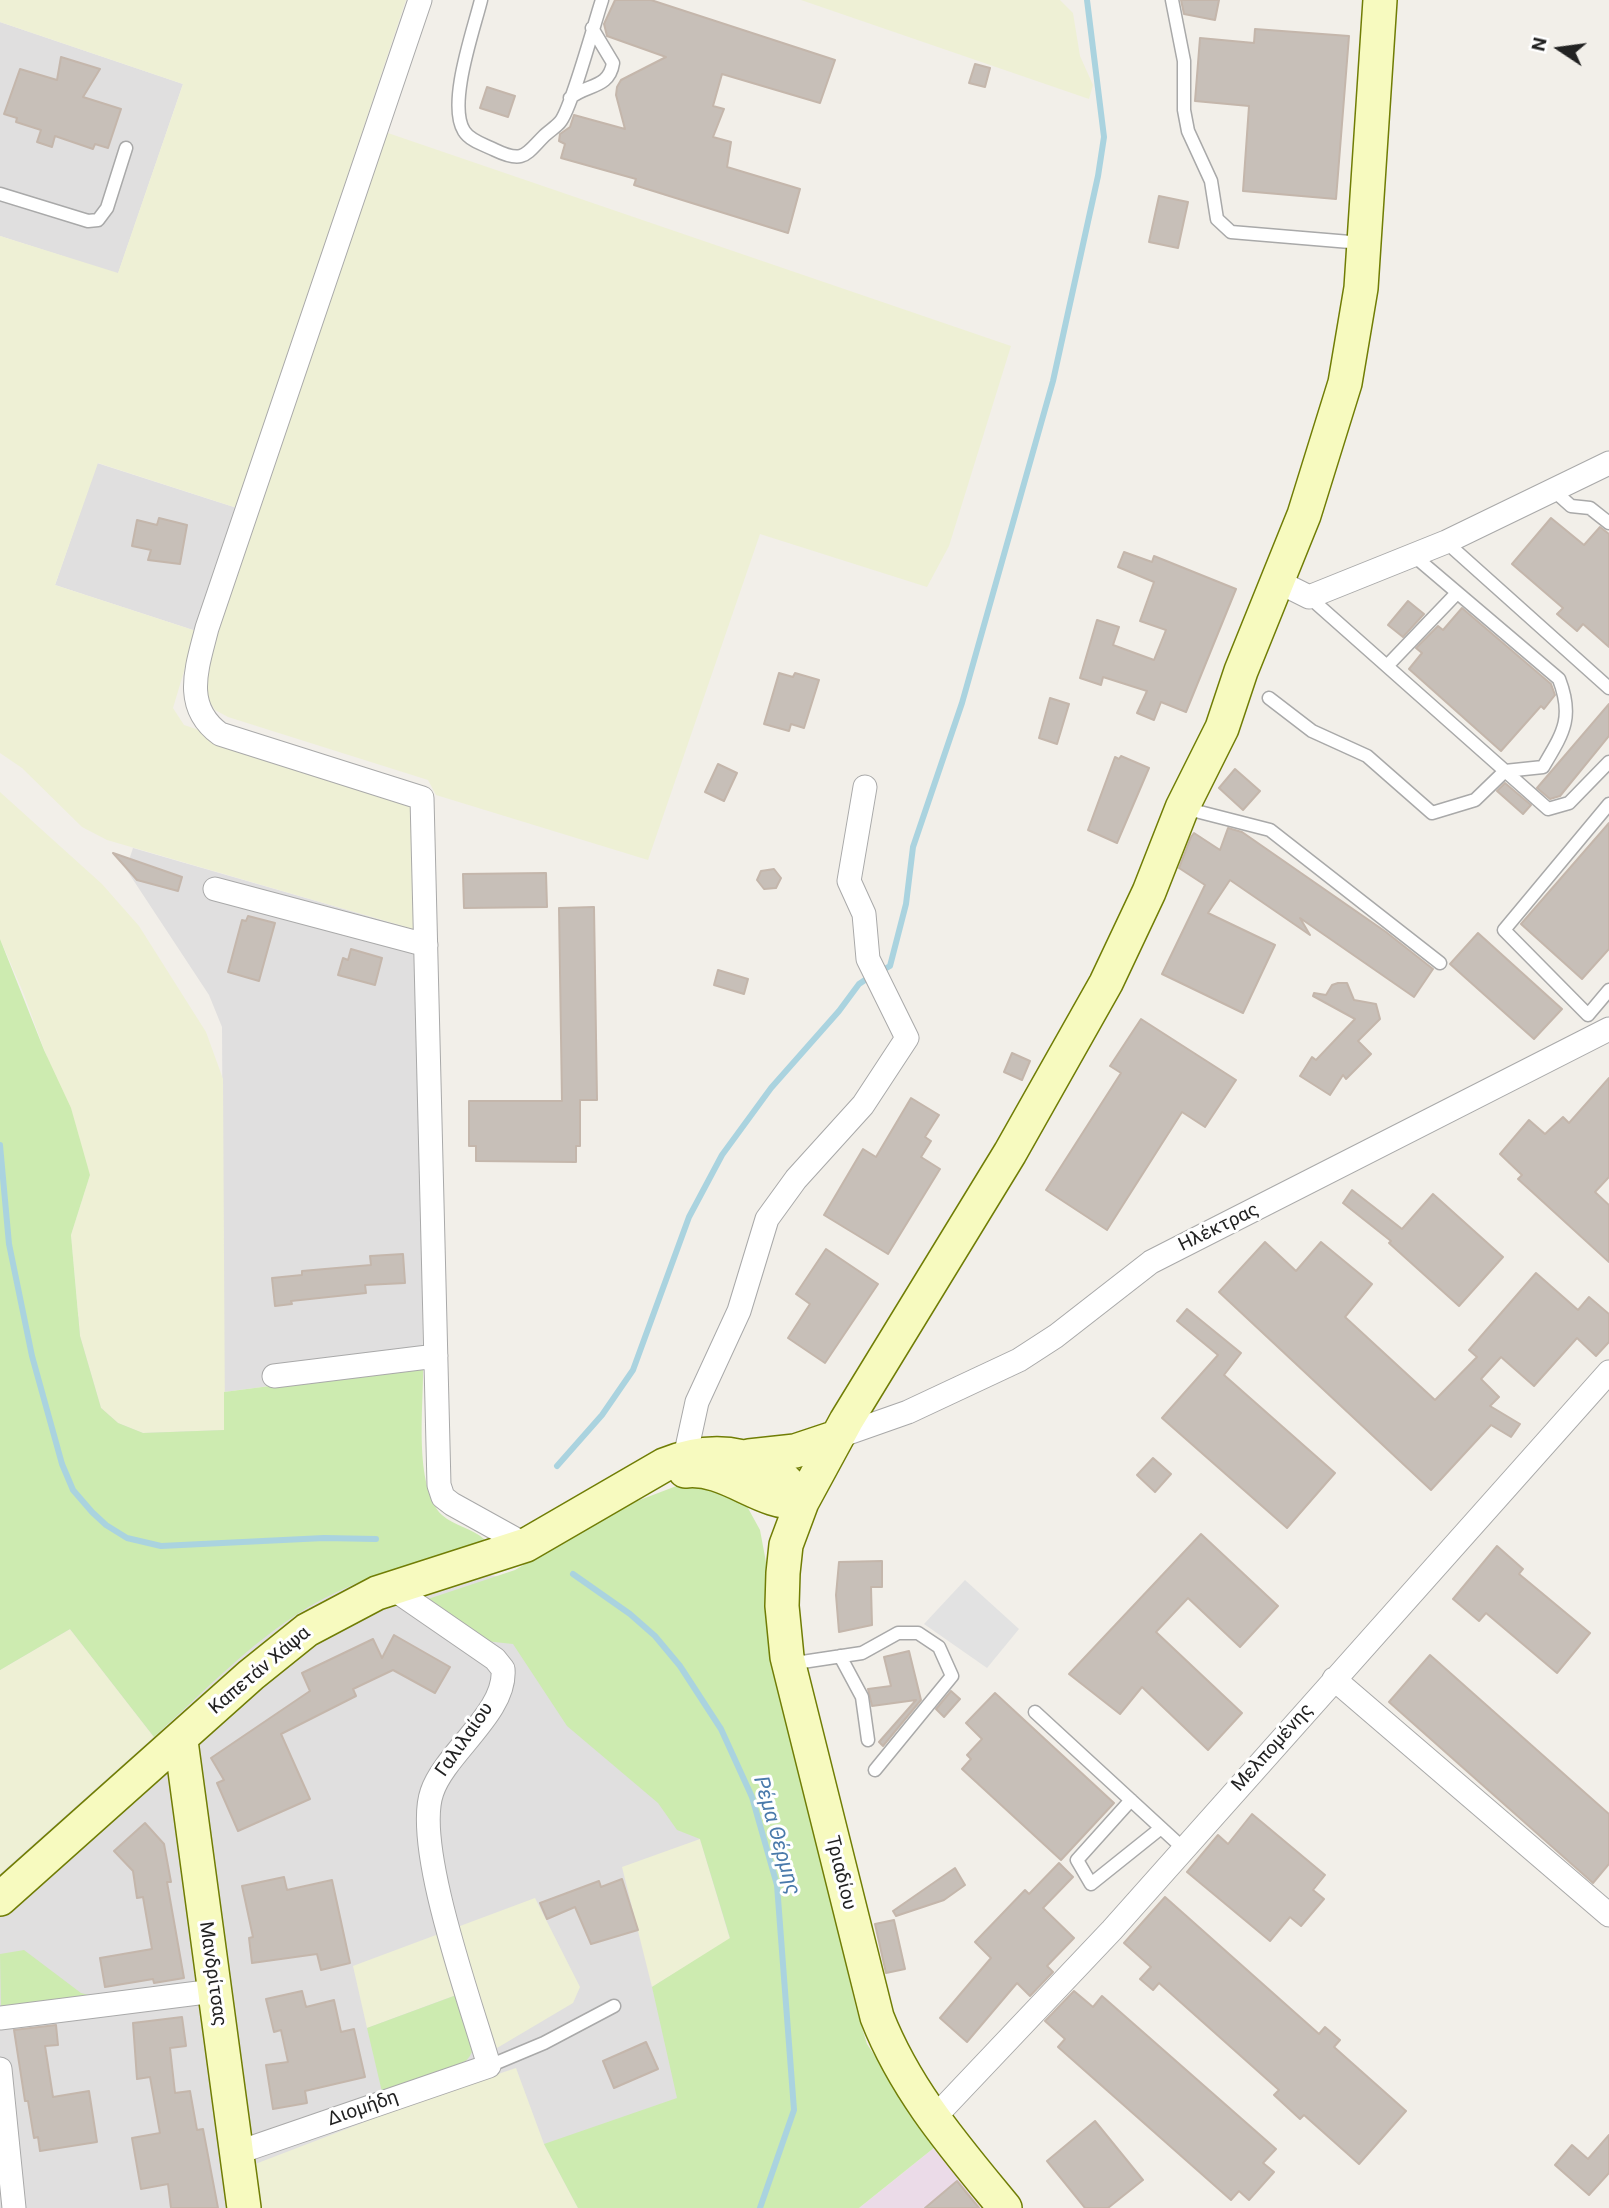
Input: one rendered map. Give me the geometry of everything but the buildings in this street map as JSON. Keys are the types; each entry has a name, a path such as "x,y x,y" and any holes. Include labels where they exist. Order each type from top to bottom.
{"main road":[{"name":"Τριαδίου","path":"1005,2208 932,2120 895,2059 877,2017 789,1664 782,1605 786,1545 802,1502 837,1437 1070,1050 1133,926 1182,808 1222,728 1241,671 1318,477 1341,396 1357,317 1366,243 1380,0"},
{"path":"786,1545 776,1538 756,1502 744,1469 837,1437"},
{"name":"Καπετάν Χάψα","path":"0,1899 181,1741 251,1675 298,1636 339,1611 393,1588 526,1545 664,1465 685,1457 720,1454 744,1469 784,1502 802,1502"},
{"name":"Καπετάν Χάψα","path":"641,1480 695,1471 718,1474 744,1469"},
{"name":"Μανδρίτσας","path":"181,1741 244,2208"}],"street":[{"path":"420,0 207,628 195,693 198,712 219,734 422,798 439,1485 443,1497 526,1545"},
{"path":"1277,581 1309,597 1446,542 1609,463"},
{"path":"685,1457 697,1402 739,1311 767,1219 796,1179 863,1105 907,1038 868,959 864,914 849,881 865,787"},
{"path":"215,890 426,945"},
{"name":"Ηλέκτρας","path":"837,1437 908,1412 1019,1360 1056,1336 1151,1262 1609,1029"},
{"path":"274,1376 436,1356"},
{"name":"Μελπομένης","path":"932,2120 1184,1849 1609,1372"},
{"name":"Γαλιλαίου","path":"393,1588 495,1659 503,1669 500,1688 485,1715 435,1783 428,1817 436,1875 451,1938 489,2066"},
{"path":"1334,1679 1609,1915"},
{"path":"0,2018 214,1991"},
{"name":"Διομήδη","path":"236,2153 489,2066"},
{"path":"0,2069 14,2208"}],"lane":[{"path":"481,0 465,63 459,103 464,131 503,153 518,156 529,154 562,120 601,0"},
{"path":"1172,0 1184,61 1186,123 1191,142 1211,181 1220,225 1231,232 1366,243"},
{"path":"570,98 577,92 600,86 611,74 613,63 592,28"},
{"path":"0,194 88,220 98,220 107,208 126,148"},
{"path":"1552,489 1571,506 1590,508 1609,523"},
{"path":"1446,542 1609,688"},
{"path":"1269,698 1312,731 1367,756 1432,813 1475,800 1505,771 1543,766 1564,732 1567,701 1559,679 1413,555"},
{"path":"1387,666 1456,594"},
{"path":"1309,597 1548,809 1569,803 1609,762"},
{"path":"1609,804 1504,930 1588,1015 1609,990"},
{"path":"1182,808 1270,830 1440,963"},
{"path":"789,1664 862,1653 898,1633 918,1633 939,1647 952,1676 875,1770"},
{"path":"840,1656 862,1697 868,1741"},
{"path":"1035,1712 1184,1849"},
{"path":"1132,1800 1077,1860 1091,1884 1161,1828"},
{"path":"489,2066 544,2043 614,2006"}],"shaded area":[{"path":"0,22 183,84 118,274 0,236"},
{"path":"97,463 237,508 196,631 55,585"},
{"path":"133,848 420,931 423,1366 224,1392 222,1027 209,995 126,869"},
{"path":"0,1259 402,1552 526,1584 747,1846 742,2208 0,2208"},
{"path":"965,1580 1019,1629 987,1668 924,1624"},
{"path":"935,2147 983,2208 859,2208"}],"green space":[{"path":"0,0 406,0 237,508 98,463 55,585 196,631 173,708 184,725 409,799 418,815 420,931 107,840 82,827 22,768 0,753 0,236 118,273 183,84 0,22"},
{"path":"801,0 1060,0 1073,13 1080,56 1093,85 1089,99"},
{"path":"382,131 1011,346 949,546 927,587 760,534 648,860 436,795 428,780 228,717 215,710 202,690 203,663"},
{"path":"0,792 102,884 139,926 206,1032 223,1079 225,1430 143,1433 118,1423 101,1408 80,1336 71,1235 90,1175 23,992 0,939"},
{"path":"0,939 44,1050 71,1108 90,1175 71,1235 80,1336 101,1408 118,1423 143,1433 224,1430 224,1392 423,1366 422,1444 427,1485 433,1502 442,1515 479,1535 485,1543 379,1575 319,1601 253,1647 154,1737 70,1629 0,1670"},
{"path":"687,1482 743,1499 760,1530 822,1862 856,2008 867,2044 935,2147 859,2208 578,2208 544,2144 677,2098 652,1987 730,1938 700,1839 677,1830 658,1803 567,1726 513,1644 485,1641 428,1599 515,1570 624,1506"},
{"path":"70,1629 154,1737 0,1874 0,1670"},
{"path":"700,1839 730,1939 652,1987 622,1867"},
{"path":"535,1898 580,1987 573,2003 497,2048 475,1988 367,2028 353,1966"},
{"path":"24,1950 81,1993 104,1999 1,2007 0,1954"},
{"path":"462,1993 474,2034 472,2052 467,2060 458,2067 382,2092 367,2028"},
{"path":"516,2068 544,2144 578,2208 256,2208 250,2166 435,2095"}],"waterway":[{"path":"881,971 890,966 906,904 913,847 962,703 1053,381 1098,176 1104,137 1087,0"},
{"path":"557,1466 602,1415 633,1370 689,1217 722,1155 771,1088 839,1011 859,984 871,976"},
{"path":"0,1145 9,1244 32,1356 62,1464 73,1490 92,1512 127,1538 161,1546 324,1538 376,1539"},
{"name":"Ρέμα Θέρμης","path":"573,1574 630,1614 655,1636 680,1666 721,1729 752,1797 777,1885 794,2110 760,2208"}]}
